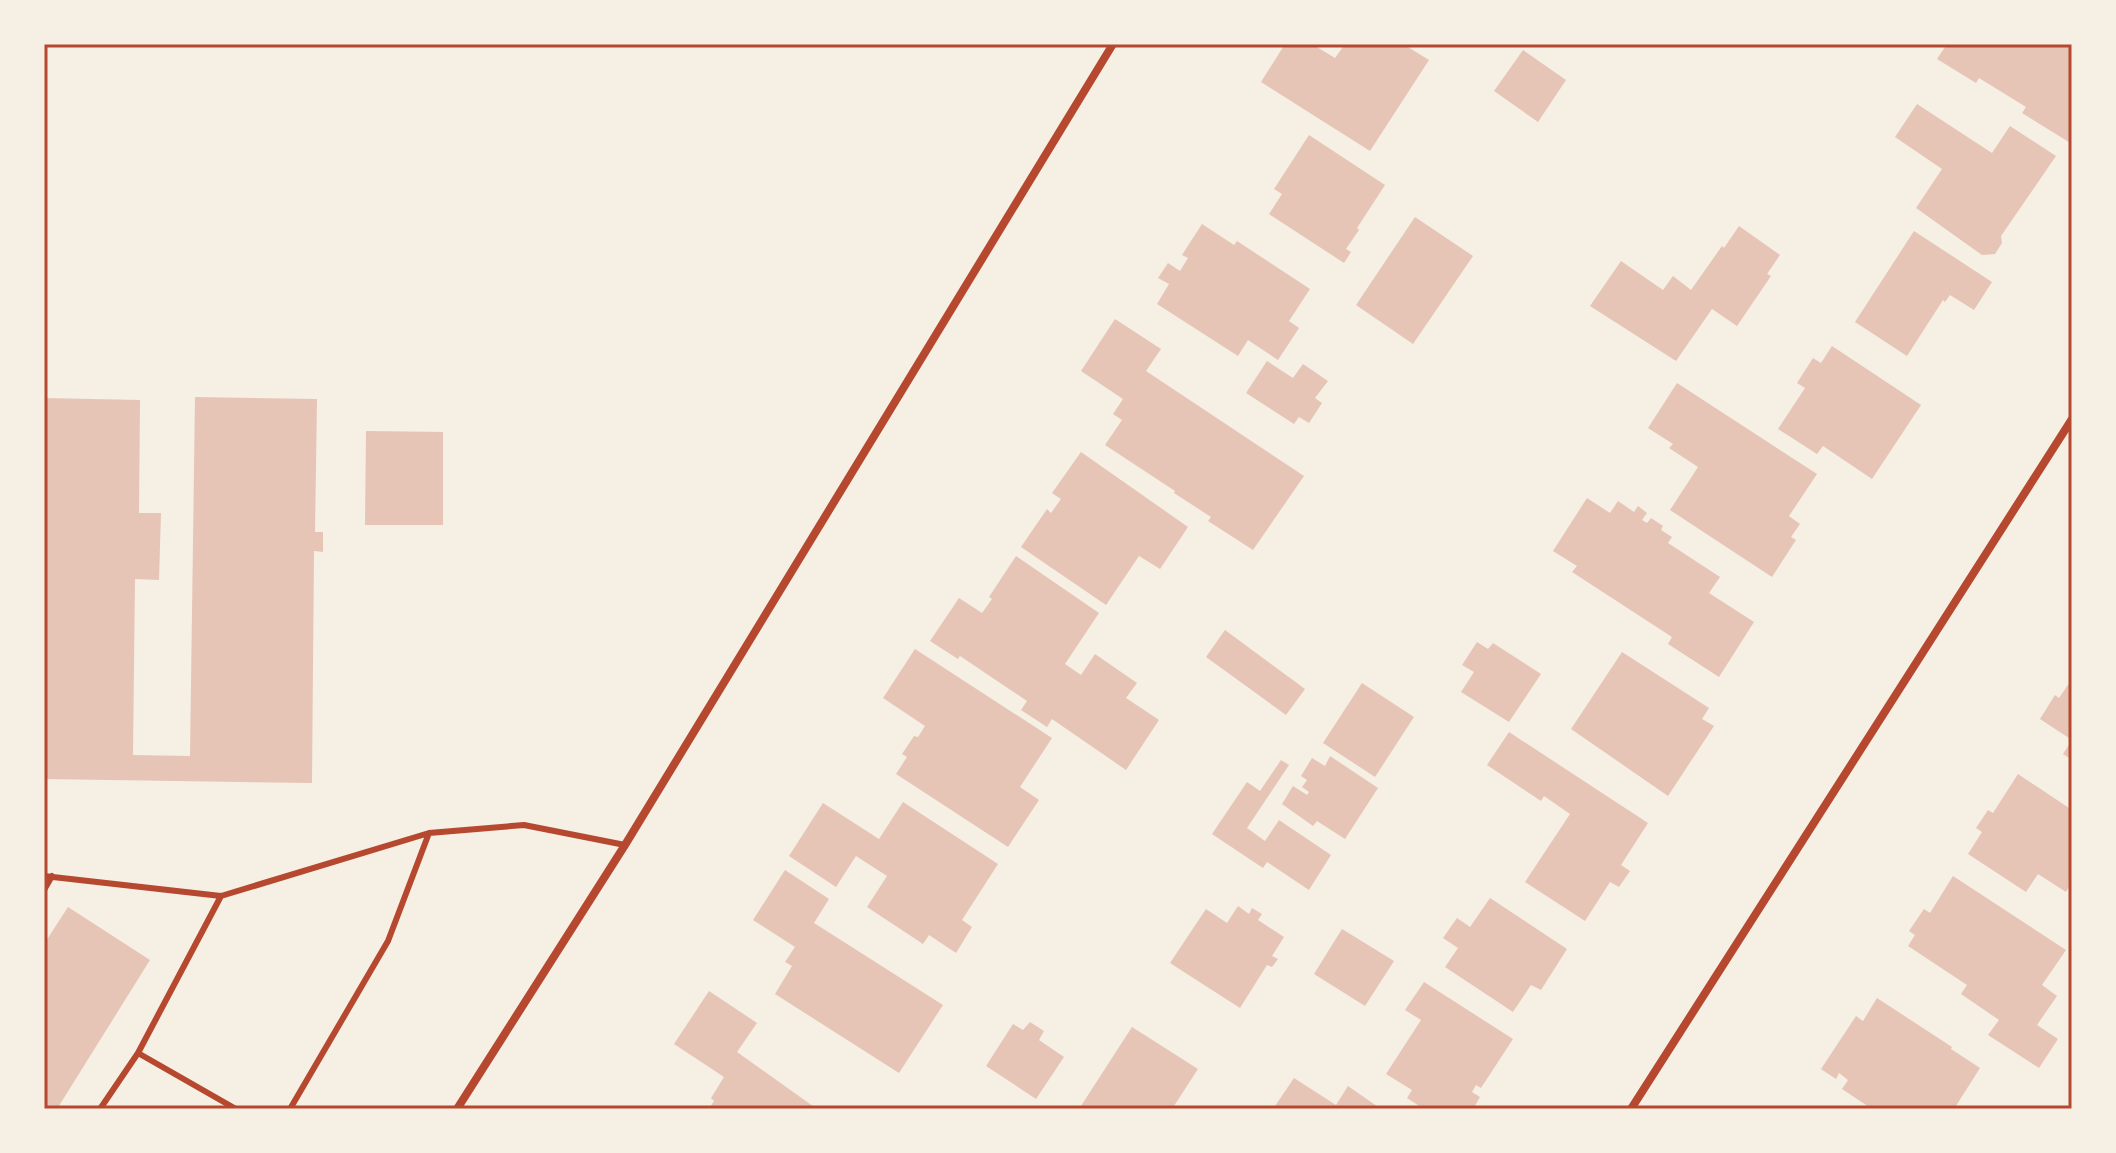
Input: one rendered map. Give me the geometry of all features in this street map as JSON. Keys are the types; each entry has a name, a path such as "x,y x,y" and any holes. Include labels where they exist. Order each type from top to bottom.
{"street":[{"path":"457,1109 625,845 1113,44"},
{"path":"1631,1109 2072,419"}],"lane":[{"path":"44,890 48,876 221,896 429,833 524,825 625,845"},
{"path":"290,1109 388,941 429,833"},
{"path":"100,1109 138,1053 221,896"},
{"path":"138,1053 236,1109"}],"building":[{"path":"1285,44 1312,44 1335,58 1345,44 1403,44 1429,60 1370,151 1261,82"},
{"path":"1947,44 2072,44 2072,144 2022,113 2026,107 1979,78 1976,83 1937,59"},
{"path":"1523,50 1566,80 1538,122 1494,91"},
{"path":"1917,104 1992,153 2010,126 2056,156 2001,236 2002,243 1995,254 1982,255 1916,208 1942,169 1895,137"},
{"path":"1309,135 1385,185 1357,228 1359,230 1346,249 1351,252 1344,263 1269,214 1282,194 1274,189"},
{"path":"1415,217 1473,256 1413,344 1356,305"},
{"path":"1202,224 1234,245 1237,241 1310,289 1289,321 1299,328 1278,360 1248,340 1238,356 1157,304 1169,284 1158,278 1168,263 1180,271 1188,258 1182,255"},
{"path":"1739,226 1780,255 1767,274 1771,276 1737,326 1712,309 1676,361 1590,306 1621,261 1663,290 1673,276 1691,290"},
{"path":"1914,231 1992,282 1974,310 1950,295 1945,302 1943,300 1907,356 1855,322"},
{"path":"1115,319 1161,349 1146,371 1304,476 1253,550 1208,521 1211,517 1175,491 1105,445 1122,420 1113,414 1123,399 1081,371"},
{"path":"1832,346 1921,405 1872,479 1823,446 1817,454 1778,429 1805,388 1797,383 1813,358 1821,363"},
{"path":"1267,361 1293,378 1303,364 1328,381 1315,398 1322,403 1309,423 1299,417 1294,424 1246,393"},
{"path":"1677,383 1817,474 1789,516 1800,524 1791,537 1796,540 1772,577 1670,510 1698,467 1669,448 1673,444 1648,428"},
{"path":"195,397 317,399 315,532 323,532 323,552 314,551 312,783 44,779 44,398 140,400 139,513 161,513 159,580 135,579 133,755 190,756"},
{"path":"366,431 443,432 443,525 365,525"},
{"path":"1081,452 1188,527 1160,569 1139,556 1106,605 1021,547 1047,509 1051,513 1061,499 1052,493"},
{"path":"1587,498 1610,513 1618,501 1634,512 1638,506 1647,513 1642,520 1647,523 1651,518 1672,537 1668,543 1720,577 1709,593 1754,622 1719,677 1668,644 1672,637 1572,572 1577,566 1553,551"},
{"path":"1016,556 1099,613 1065,664 1081,675 1095,654 1137,683 1126,698 1159,720 1126,770 1052,719 1047,727 1021,710 1027,701 960,656 958,659 930,641 959,598 982,613"},
{"path":"1225,630 1305,689 1286,715 1206,657"},
{"path":"1477,642 1488,649 1493,643 1541,674 1509,722 1461,692 1474,672 1462,665"},
{"path":"915,649 1052,738 1020,787 1039,800 1008,847 896,774 907,757 902,754 925,726 883,698"},
{"path":"1622,652 1709,708 1702,719 1714,726 1668,796 1571,729"},
{"path":"2072,679 2072,740 2040,719 2055,695 2059,698"},
{"path":"1362,683 1414,717 1375,777 1323,743"},
{"path":"1509,732 1648,823 1621,865 1630,871 1619,887 1610,882 1585,921 1525,882 1570,814 1544,796 1541,801 1487,765"},
{"path":"2072,740 2072,760 2063,754"},
{"path":"1330,756 1378,788 1345,839 1317,821 1313,826 1282,804 1293,786 1307,795 1309,792 1302,787 1307,780 1301,776 1312,758 1325,766"},
{"path":"1281,760 1289,765 1247,828 1265,841 1279,820 1331,855 1309,890 1267,862 1263,868 1212,834 1247,782 1260,791"},
{"path":"2018,774 2072,810 2072,882 2066,892 2038,874 2026,892 1968,854 1982,832 1976,828 1988,810 1993,813"},
{"path":"903,802 998,864 962,920 972,927 956,953 929,935 923,944 867,907 887,876 856,856 836,887 789,856 823,803 879,839"},
{"path":"785,870 829,899 814,923 943,1005 899,1073 775,994 792,966 785,962 795,947 753,920"},
{"path":"1953,876 2066,950 2042,985 2057,996 2037,1025 2058,1039 2039,1068 1988,1035 1999,1020 1961,994 1967,985 1908,946 1915,935 1909,931 1924,909 1930,913"},
{"path":"1490,898 1567,949 1541,990 1531,985 1513,1012 1445,967 1458,948 1443,938 1457,918 1470,927"},
{"path":"1238,906 1249,914 1252,908 1262,914 1258,920 1284,937 1272,956 1278,959 1272,967 1267,965 1240,1008 1170,963 1206,909 1227,923"},
{"path":"68,907 150,960 57,1109 44,1109 44,944"},
{"path":"1342,929 1394,961 1365,1006 1314,974"},
{"path":"1424,982 1513,1039 1481,1088 1476,1085 1472,1092 1480,1097 1473,1109 1424,1109 1407,1098 1412,1090 1386,1074 1421,1020 1405,1010"},
{"path":"709,991 757,1023 737,1052 817,1109 709,1109 714,1101 711,1098 724,1077 674,1044"},
{"path":"1877,998 1980,1068 1954,1109 1872,1109 1842,1089 1848,1080 1839,1073 1836,1079 1821,1069 1856,1016 1863,1021"},
{"path":"1030,1022 1044,1031 1039,1040 1064,1057 1036,1099 986,1066 1013,1024 1023,1030"},
{"path":"1132,1027 1198,1069 1172,1109 1079,1109"},
{"path":"1294,1078 1336,1105 1348,1086 1381,1109 1273,1109"}]}
